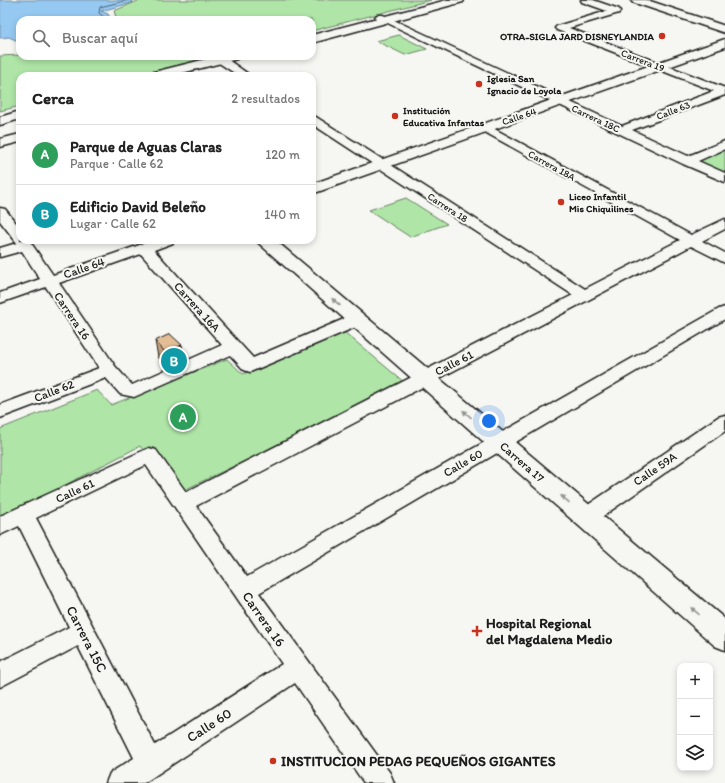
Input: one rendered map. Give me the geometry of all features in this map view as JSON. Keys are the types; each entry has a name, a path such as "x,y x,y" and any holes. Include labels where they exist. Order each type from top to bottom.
{"street":[{"path":"316,38 443,0"},
{"path":"316,34 458,0"},
{"name":"Carrera 19","path":"585,0 616,11 560,28 725,92"},
{"path":"636,0 725,30"},
{"name":"Carrera 18C","path":"383,18 725,178"},
{"name":"Calle 64","path":"316,188 725,43"},
{"path":"172,72 222,60"},
{"path":"184,72 223,60"},
{"path":"227,60 241,72"},
{"name":"Calle 63","path":"622,130 725,92"},
{"path":"0,115 16,111"},
{"path":"0,121 16,117"},
{"name":"Carrera 18","path":"316,122 585,296"},
{"name":"Carrera 18A","path":"485,128 725,259"},
{"path":"0,143 16,139"},
{"path":"687,161 725,145"},
{"name":"Carrera 16","path":"3,221 16,235"},
{"name":"Calle 61","path":"183,503 725,223"},
{"path":"0,253 16,244"},
{"name":"Carrera 16","path":"24,244 109,370 126,390 134,390 233,347"},
{"name":"Calle 64","path":"0,298 156,244"},
{"name":"Carrera 17","path":"269,244 725,637"},
{"name":"Carrera 16A","path":"144,248 250,366 357,320"},
{"name":"Calle 60","path":"244,590 725,312"},
{"name":"Calle 62","path":"0,412 109,370"},
{"name":"Calle 59A","path":"586,517 725,422"},
{"name":"Calle 61","path":"0,526 149,455"},
{"name":"Carrera 16","path":"149,455 380,783"},
{"name":"Carrera 15C","path":"24,515 150,763"},
{"path":"0,675 83,631"},
{"name":"Calle 60","path":"120,783 298,667"}],"green space":[{"path":"140,0 431,0 316,30 316,16 116,16 114,11"},
{"path":"399,35 427,49 405,55 376,41"},
{"path":"16,55 16,60 199,60 152,72 16,72 16,107 0,111 0,56"},
{"path":"725,150 725,177 695,163"},
{"path":"406,198 447,224 410,237 369,210"},
{"path":"343,331 405,383 174,495 140,446 0,519 0,429 97,390 111,405 227,359 243,374"}],"water":[{"path":"0,0 134,0 131,3 101,11 109,16 16,16 16,40 9,37 0,38"}],"building":[{"path":"170,334 182,345 165,352 155,341"}],"place":[{"name":"OTRA-SIGLA JARD DISNEYLANDIA","path":"662,36"},
{"name":"Iglesia San Ignacio de Loyola","path":"479,84"},
{"name":"Institución Educativa Infantas","path":"395,116"},
{"name":"Liceo Infantil Mis Chiquilines","path":"561,202"},
{"name":"Edificio David Beleño","path":"174,361"},
{"name":"Parque de Aguas Claras","path":"183,417"},
{"name":"Hospital Regional del Magdalena Medio","path":"477,631"},
{"name":"INSTITUCION PEDAG PEQUEÑOS GIGANTES","path":"273,761"}]}
